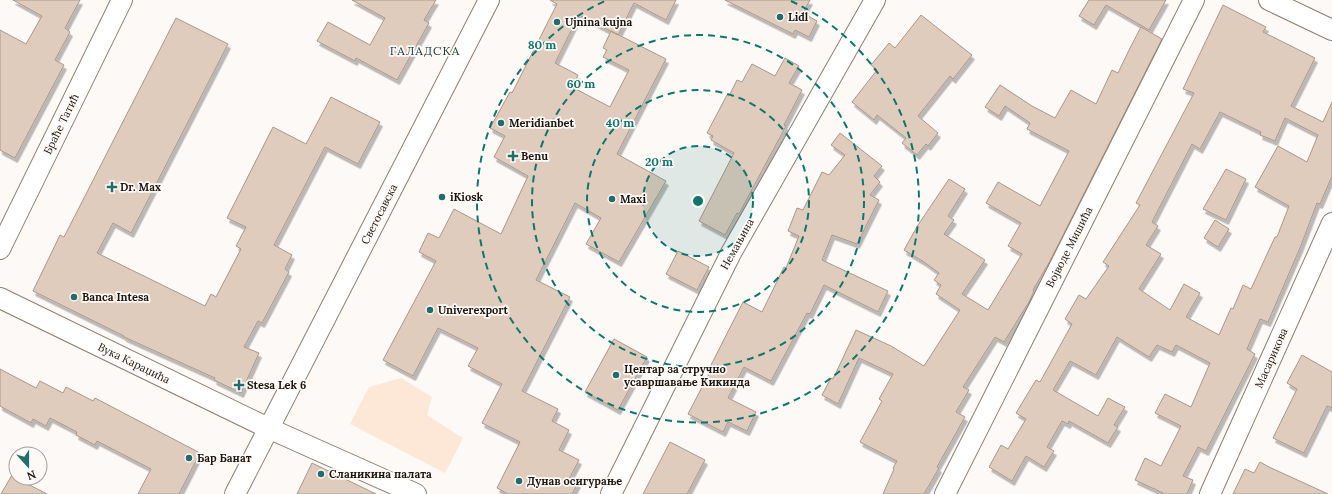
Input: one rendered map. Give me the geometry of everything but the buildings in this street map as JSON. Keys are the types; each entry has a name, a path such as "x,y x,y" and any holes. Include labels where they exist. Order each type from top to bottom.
{"street":[{"name":"Браће Татић","path":"0,249 122,0"},
{"name":"Светосавска","path":"235,494 489,0"},
{"name":"Немањина","path":"611,494 731,253 875,0"},
{"name":"Војводе Мишића","path":"945,494 1194,0"},
{"path":"1269,0 1332,30"},
{"name":"Масарикова","path":"1210,494 1332,223"},
{"name":"Вука Караџића","path":"0,298 268,428 416,494"}],"shaded area":[{"path":"401,378 432,397 427,415 463,438 445,473 350,424 369,387"}],"place":[{"name":"Lidl","path":"780,17"},
{"name":"Ujnina kujna","path":"557,22"},
{"name":"Meridianbet","path":"501,123"},
{"name":"Benu","path":"513,156"},
{"name":"Dr. Max","path":"112,187"},
{"name":"iKiosk","path":"442,197"},
{"name":"Maxi","path":"612,199"},
{"name":"Banca Intesa","path":"74,297"},
{"name":"Univerexport","path":"430,310"},
{"name":"Центар за стручно усавршавање Кикинда","path":"616,375"},
{"name":"Stesa Lek 6","path":"239,385"},
{"name":"Бар Банат","path":"189,458"},
{"name":"Сланикина палата","path":"321,474"},
{"name":"Дунав осигурање","path":"519,481"}],"district":[{"name":"ГАЛАДСКА","path":"425,51"}]}
